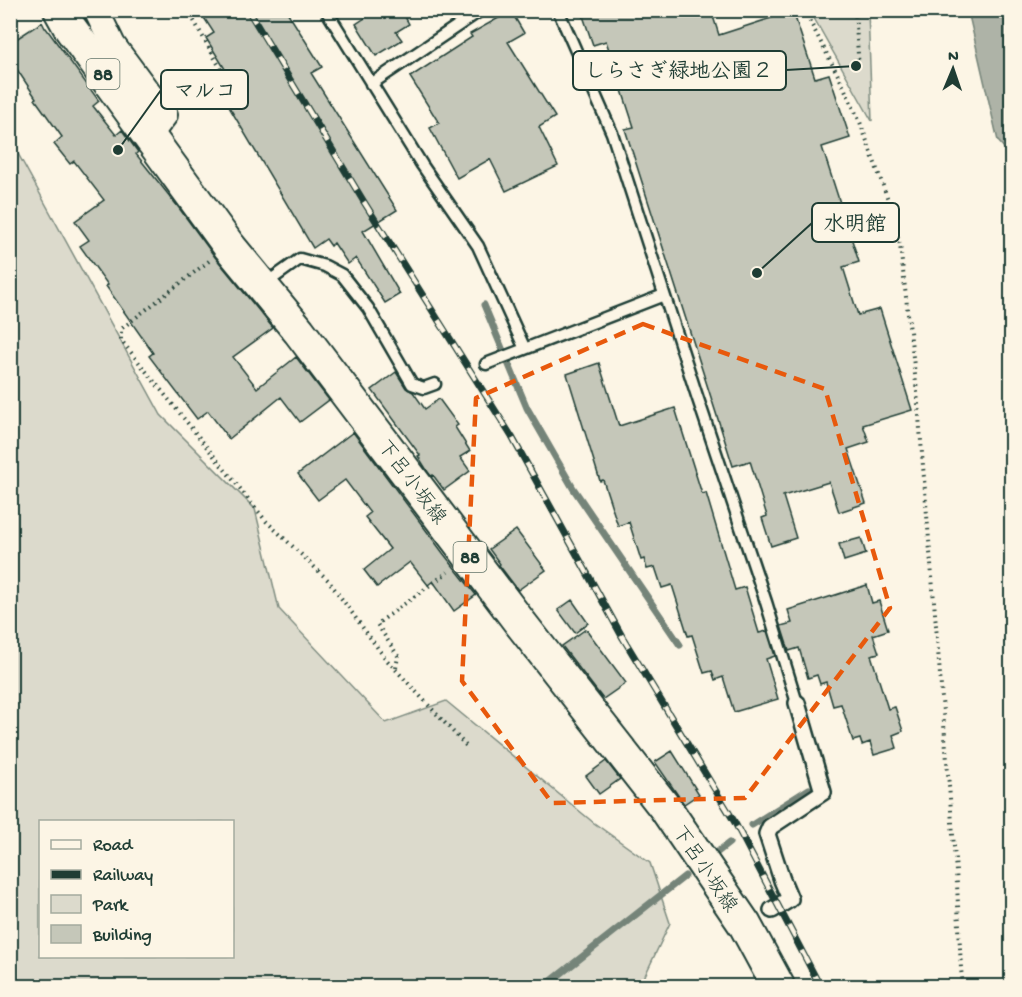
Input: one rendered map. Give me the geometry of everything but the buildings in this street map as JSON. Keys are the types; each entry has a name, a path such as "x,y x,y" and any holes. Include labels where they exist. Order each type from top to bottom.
{"main road":[{"name":"下呂小坂線","path":"60,10 70,28 229,246 306,340 469,556 666,809 745,925 778,987"}],"street":[{"path":"96,10 113,45 165,115 149,136"},
{"path":"772,910 790,899 767,834 770,827 823,792 797,704"}],"lane":[{"path":"326,10 422,165 478,246 525,349"},
{"path":"371,84 481,10"},
{"path":"558,10 612,133 766,602 797,704"},
{"path":"262,286 300,259 325,266 342,275 368,308 412,384 424,388 435,384"},
{"path":"486,364 664,295"}],"path":[{"path":"188,10 232,89"},
{"path":"804,10 860,122 890,205 900,245 917,392 955,860 963,987"},
{"path":"855,10 860,69"},
{"path":"229,246 121,329 121,340 266,521 328,580 385,658 468,748"},
{"path":"395,669 398,656 377,624 469,556"}],"highlighted area":[{"path":"643,324 825,389 890,608 745,798 552,803 462,681 476,398"}],"green space":[{"path":"810,11 868,11 872,121"},
{"path":"10,139 161,415 255,509 279,609 386,723 446,701 594,823 650,863 670,923 640,986 11,986"}],"shaded area":[{"path":"968,11 1011,11 1011,156 998,141"}],"waterway":[{"path":"484,305 527,408 573,488 680,645"},
{"path":"752,825 809,789"},
{"path":"715,854 729,843"},
{"path":"545,986 685,876"}],"railway":[{"path":"248,10 364,202 512,437 623,638 734,821 820,986"}],"place":[{"name":"しらさぎ緑地公園２","path":"856,66"},
{"name":"マルコ","path":"118,150"},
{"name":"水明館","path":"757,273"}]}
